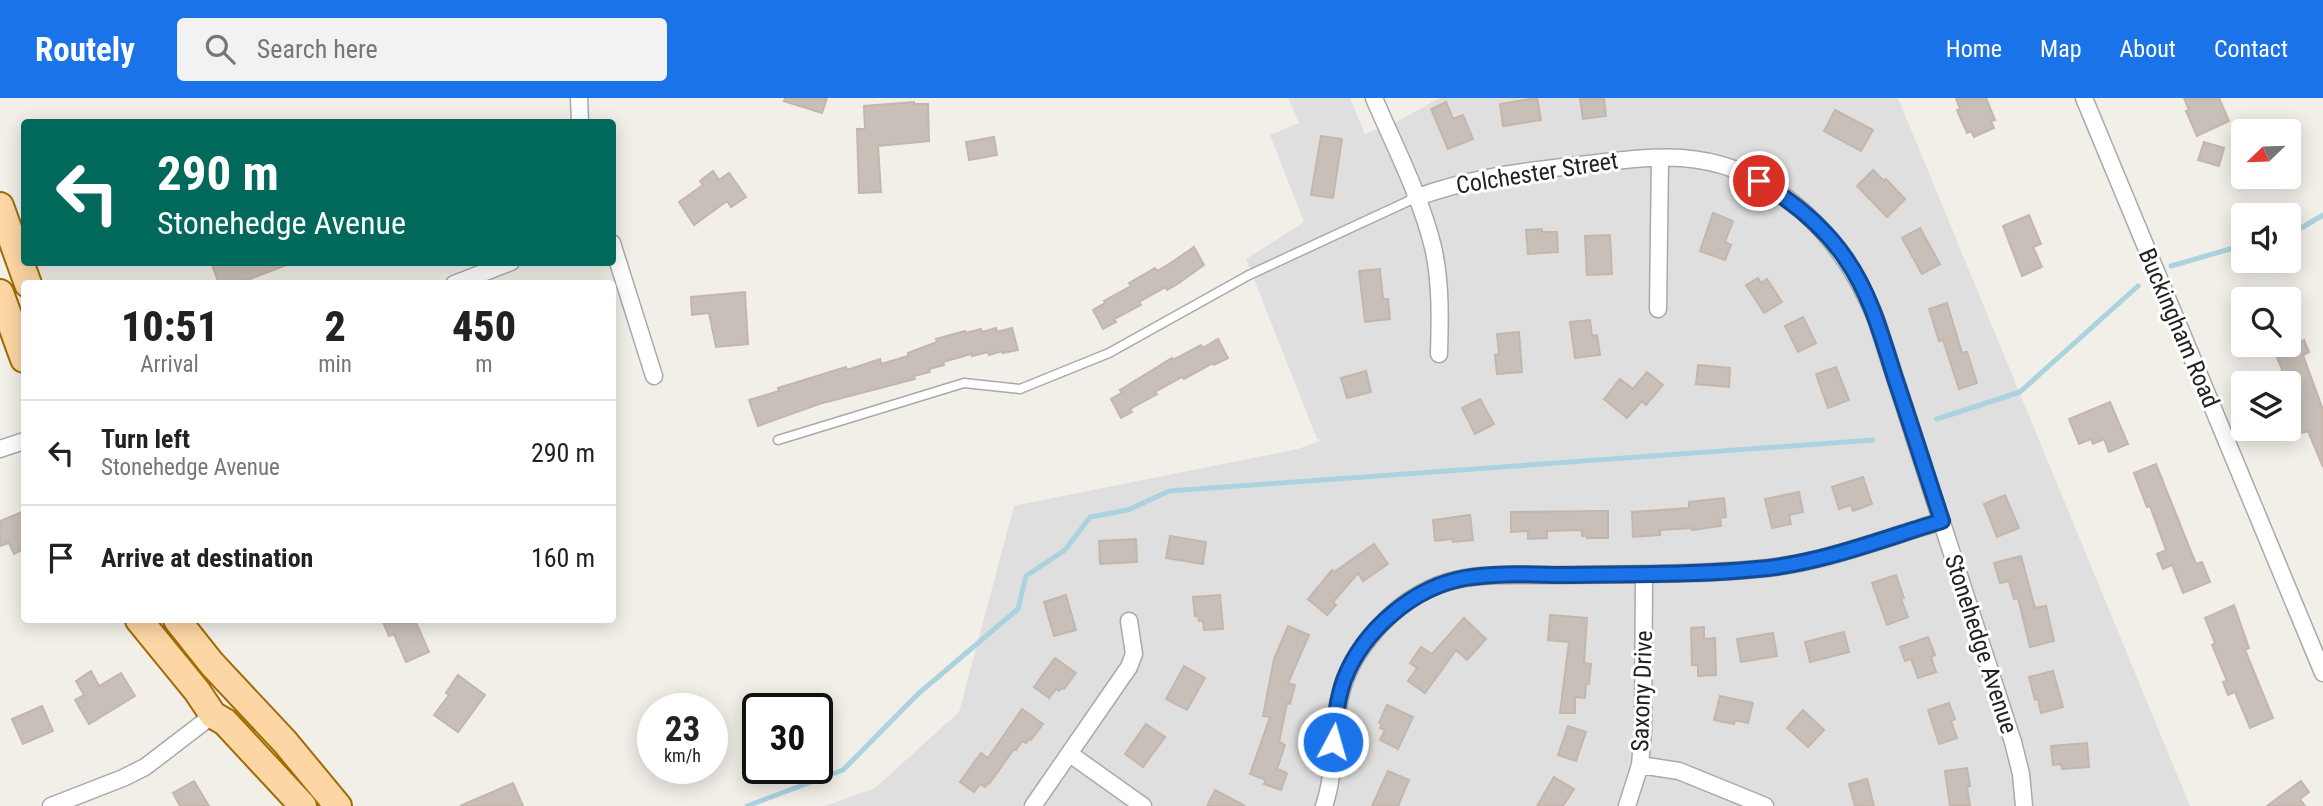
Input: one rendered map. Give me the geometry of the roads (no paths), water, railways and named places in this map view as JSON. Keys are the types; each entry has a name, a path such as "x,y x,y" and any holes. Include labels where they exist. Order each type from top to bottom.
{"main road":[{"path":"0,206 21,264"},
{"path":"0,292 21,351"},
{"path":"141,623 197,691 213,715 225,722 303,806"},
{"path":"179,623 212,664 285,741 338,806"}],"street":[{"path":"579,98 580,119"},
{"path":"1374,98 1433,247 1440,321 1439,354"},
{"name":"Buckingham Road","path":"2084,98 2323,673"},
{"path":"1658,309 1660,158"},
{"name":"Colchester Street","path":"1415,198 1474,179 1631,159 1660,158"},
{"name":"Stonehedge Avenue","path":"1660,158 1706,162 1746,174 1793,203 1830,238 1857,277 1876,319 2013,742 2021,774 2024,806"},
{"path":"616,256 654,376"},
{"path":"464,280 501,266"},
{"path":"0,449 21,442"},
{"path":"1324,806 1330,785 1338,699 1345,677 1370,636 1393,613 1429,589 1467,578 1758,569 1793,564 1942,521"},
{"name":"Saxony Drive","path":"1627,806 1640,765 1643,732 1644,574"},
{"path":"1033,806 1129,667 1134,654 1129,621"},
{"path":"51,806 145,768 213,715"},
{"path":"1070,754 1143,806"},
{"path":"1640,765 1679,771 1765,806"}],"lane":[{"path":"778,440 964,383 1020,389 1109,353 1249,275 1415,198"}],"waterway":[{"path":"2301,228 2323,215"},
{"path":"2171,266 2231,249"},
{"path":"1937,419 2020,392 2138,286"},
{"path":"747,806 843,770 918,694 1018,609 1026,576 1065,550 1090,517 1128,510 1169,491 1873,440"}]}
